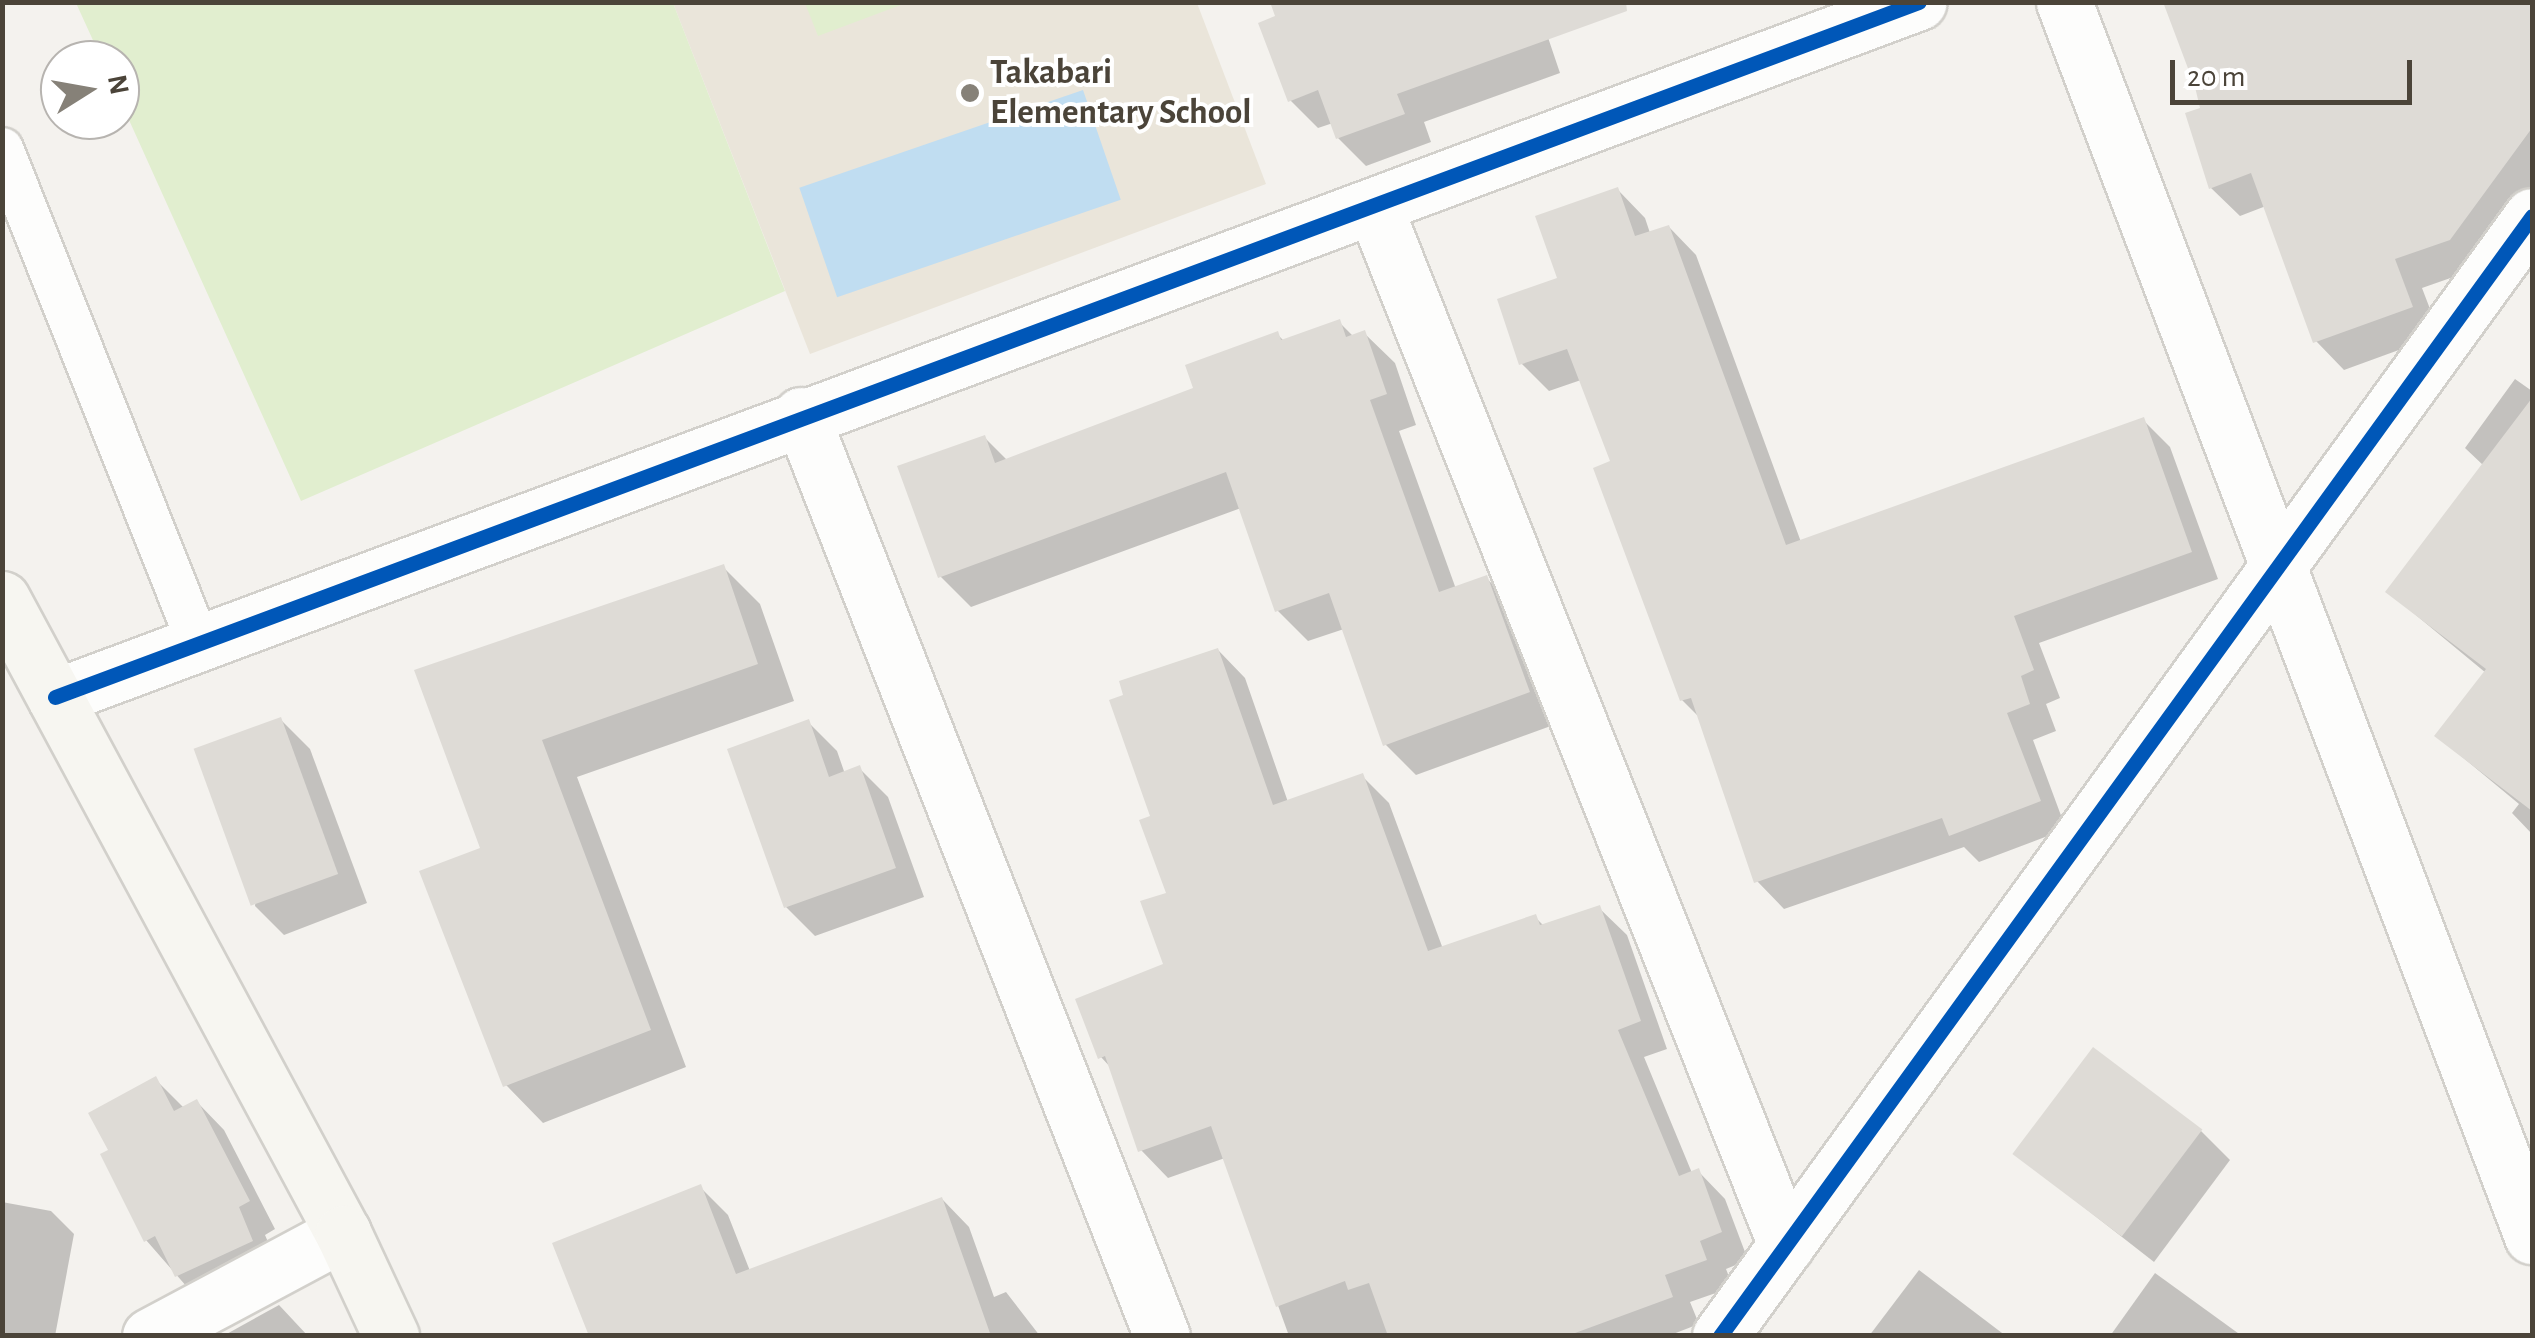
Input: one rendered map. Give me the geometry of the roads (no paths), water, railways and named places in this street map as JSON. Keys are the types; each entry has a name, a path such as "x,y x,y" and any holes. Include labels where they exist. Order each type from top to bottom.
{"street":[{"path":"55,696 801,415 1919,2"},
{"path":"2064,2 2532,1236"},
{"path":"1374,206 1786,1244"},
{"path":"1720,1336 2280,571 2532,216"},
{"path":"801,415 1162,1336"},
{"path":"2,598 344,1234 391,1336"},
{"path":"150,1336 344,1234"}],"lane":[{"path":"2,149 198,642"}],"water":[{"path":"1083,90 1121,200 837,297 799,188"}],"place":[{"name":"Takabari Elementary School","path":"970,93"}]}
